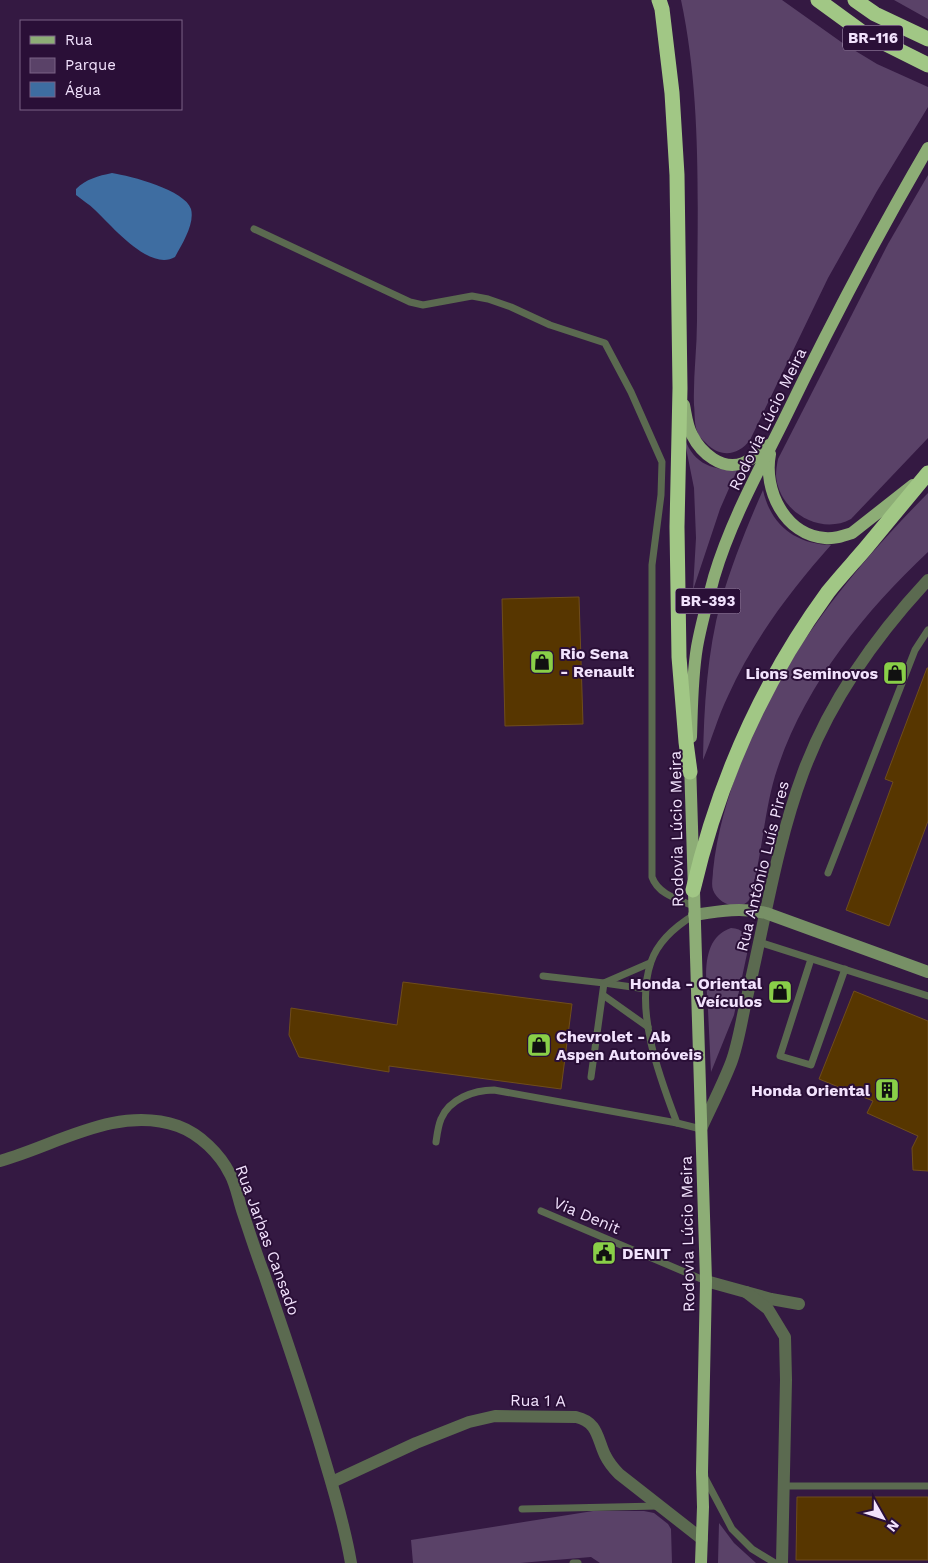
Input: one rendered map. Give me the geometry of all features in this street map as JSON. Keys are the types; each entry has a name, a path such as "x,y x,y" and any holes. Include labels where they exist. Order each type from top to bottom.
{"highway":[{"path":"660,0 672,93 677,175 680,388 670,461 677,527 679,657 690,772"},
{"name":"BR-116","path":"818,0 862,32 928,65"},
{"name":"BR-116","path":"855,0 875,14 928,39"},
{"path":"693,890 700,859 722,790 742,739 777,669 829,592 928,472"}],"main road":[{"name":"Rodovia Lúcio Meira","path":"701,1563 706,1280 690,772 693,686 697,646 714,576 745,499 814,358 887,220 928,148"},
{"path":"680,388 687,424 692,435 698,446 713,459 728,465 742,464 754,458 773,442"},
{"path":"773,442 768,476 776,502 800,528 819,537 840,537 852,534 928,472"}],"street":[{"name":"Rua Antônio Luís Pires","path":"700,1129 731,1062 790,814 806,766 830,712 868,651 928,580"},
{"path":"694,911 725,910 766,913 928,972"},
{"name":"Rua Jarbas Cansado","path":"0,1161 86,1130 118,1122 140,1121 160,1122 179,1126 207,1144 221,1159 231,1175 250,1236 306,1393 332,1482 351,1563"},
{"path":"706,1280 771,1299 799,1304"},
{"path":"746,1292 768,1309 785,1337 786,1380 782,1563"},
{"name":"Rua 1 A","path":"332,1482 416,1443 469,1422 495,1416 566,1416 590,1422 604,1454 613,1468 702,1540"}],"lane":[{"path":"254,229 410,302 423,305 472,296 488,299 511,306 550,325 605,344 670,461 661,495 652,565 652,877 654,884 659,889 694,911 661,944 650,963 646,989 648,1027 656,1064 677,1123"},
{"path":"828,873 915,650 928,630"},
{"path":"759,942 928,996"},
{"path":"811,959 780,1056 811,1065 845,969"},
{"path":"604,982 650,963"},
{"path":"543,976 604,982 646,989"},
{"path":"591,1077 604,982"},
{"path":"603,995 648,1027"},
{"path":"436,1142 442,1117 448,1108 461,1098 484,1090 494,1090 677,1123 700,1129"},
{"name":"Via Denit","path":"541,1211 706,1280"},
{"path":"702,1472 732,1529 752,1549 775,1563"},
{"path":"784,1486 928,1486"},
{"path":"522,1509 661,1506"},
{"path":"573,1563 578,1563"}],"green space":[{"path":"681,0 782,0 844,44 877,64 928,87 928,107 877,191 828,278 750,440 740,449 729,453 723,453 711,448 698,434 695,421 698,200 696,119 688,39"},
{"path":"894,0 928,0 928,19"},
{"path":"928,175 928,438 851,519 839,523 826,524 814,522 792,509 784,499 776,475 778,459 888,244"},
{"path":"683,433 691,451 702,462 718,468 737,470 720,509 693,590 696,538 694,488"},
{"path":"763,490 772,514 787,531 807,541 831,545 787,598 749,655 724,704 703,760 707,680 716,621 735,559"},
{"path":"928,493 928,552 880,601 858,627 818,683 801,713 775,776 757,870 749,900 745,904 729,905 719,899 712,885 717,841 733,783 761,717 779,681 822,614 873,552"},
{"path":"731,928 736,928 745,934 748,941 748,949 734,1015 711,1072 707,963 713,942 720,934"},
{"path":"593,1511 644,1511 654,1513 668,1524 671,1529 672,1563 600,1563 591,1557 520,1563 413,1563 411,1540"},
{"path":"719,1523 734,1543 756,1563 718,1563"}],"water":[{"path":"112,173 156,185 187,202 191,209 191,221 187,234 175,257 165,260 143,253 121,236 93,208 76,195 76,189 88,180"}],"building":[{"name":"Rio Sena - Renault","path":"579,597 583,724 505,726 502,599"},
{"path":"927,668 928,821 889,926 846,910 893,782 885,779"},
{"path":"403,982 572,1004 561,1089 389,1066 389,1072 299,1057 289,1035 291,1008 397,1025"},
{"name":"Honda Oriental","path":"854,991 928,1021 928,1171 913,1170 912,1148 918,1136 867,1113 873,1101 819,1079"},
{"path":"797,1497 928,1497 928,1560 796,1560"}],"place":[{"name":"Rio Sena - Renault","path":"542,662"},
{"name":"Lions Seminovos","path":"895,673"},
{"name":"Honda - Oriental Veículos","path":"780,992"},
{"name":"Chevrolet - Ab Aspen Automóveis","path":"539,1045"},
{"name":"Honda Oriental","path":"887,1090"},
{"name":"DENIT","path":"604,1253"}]}
